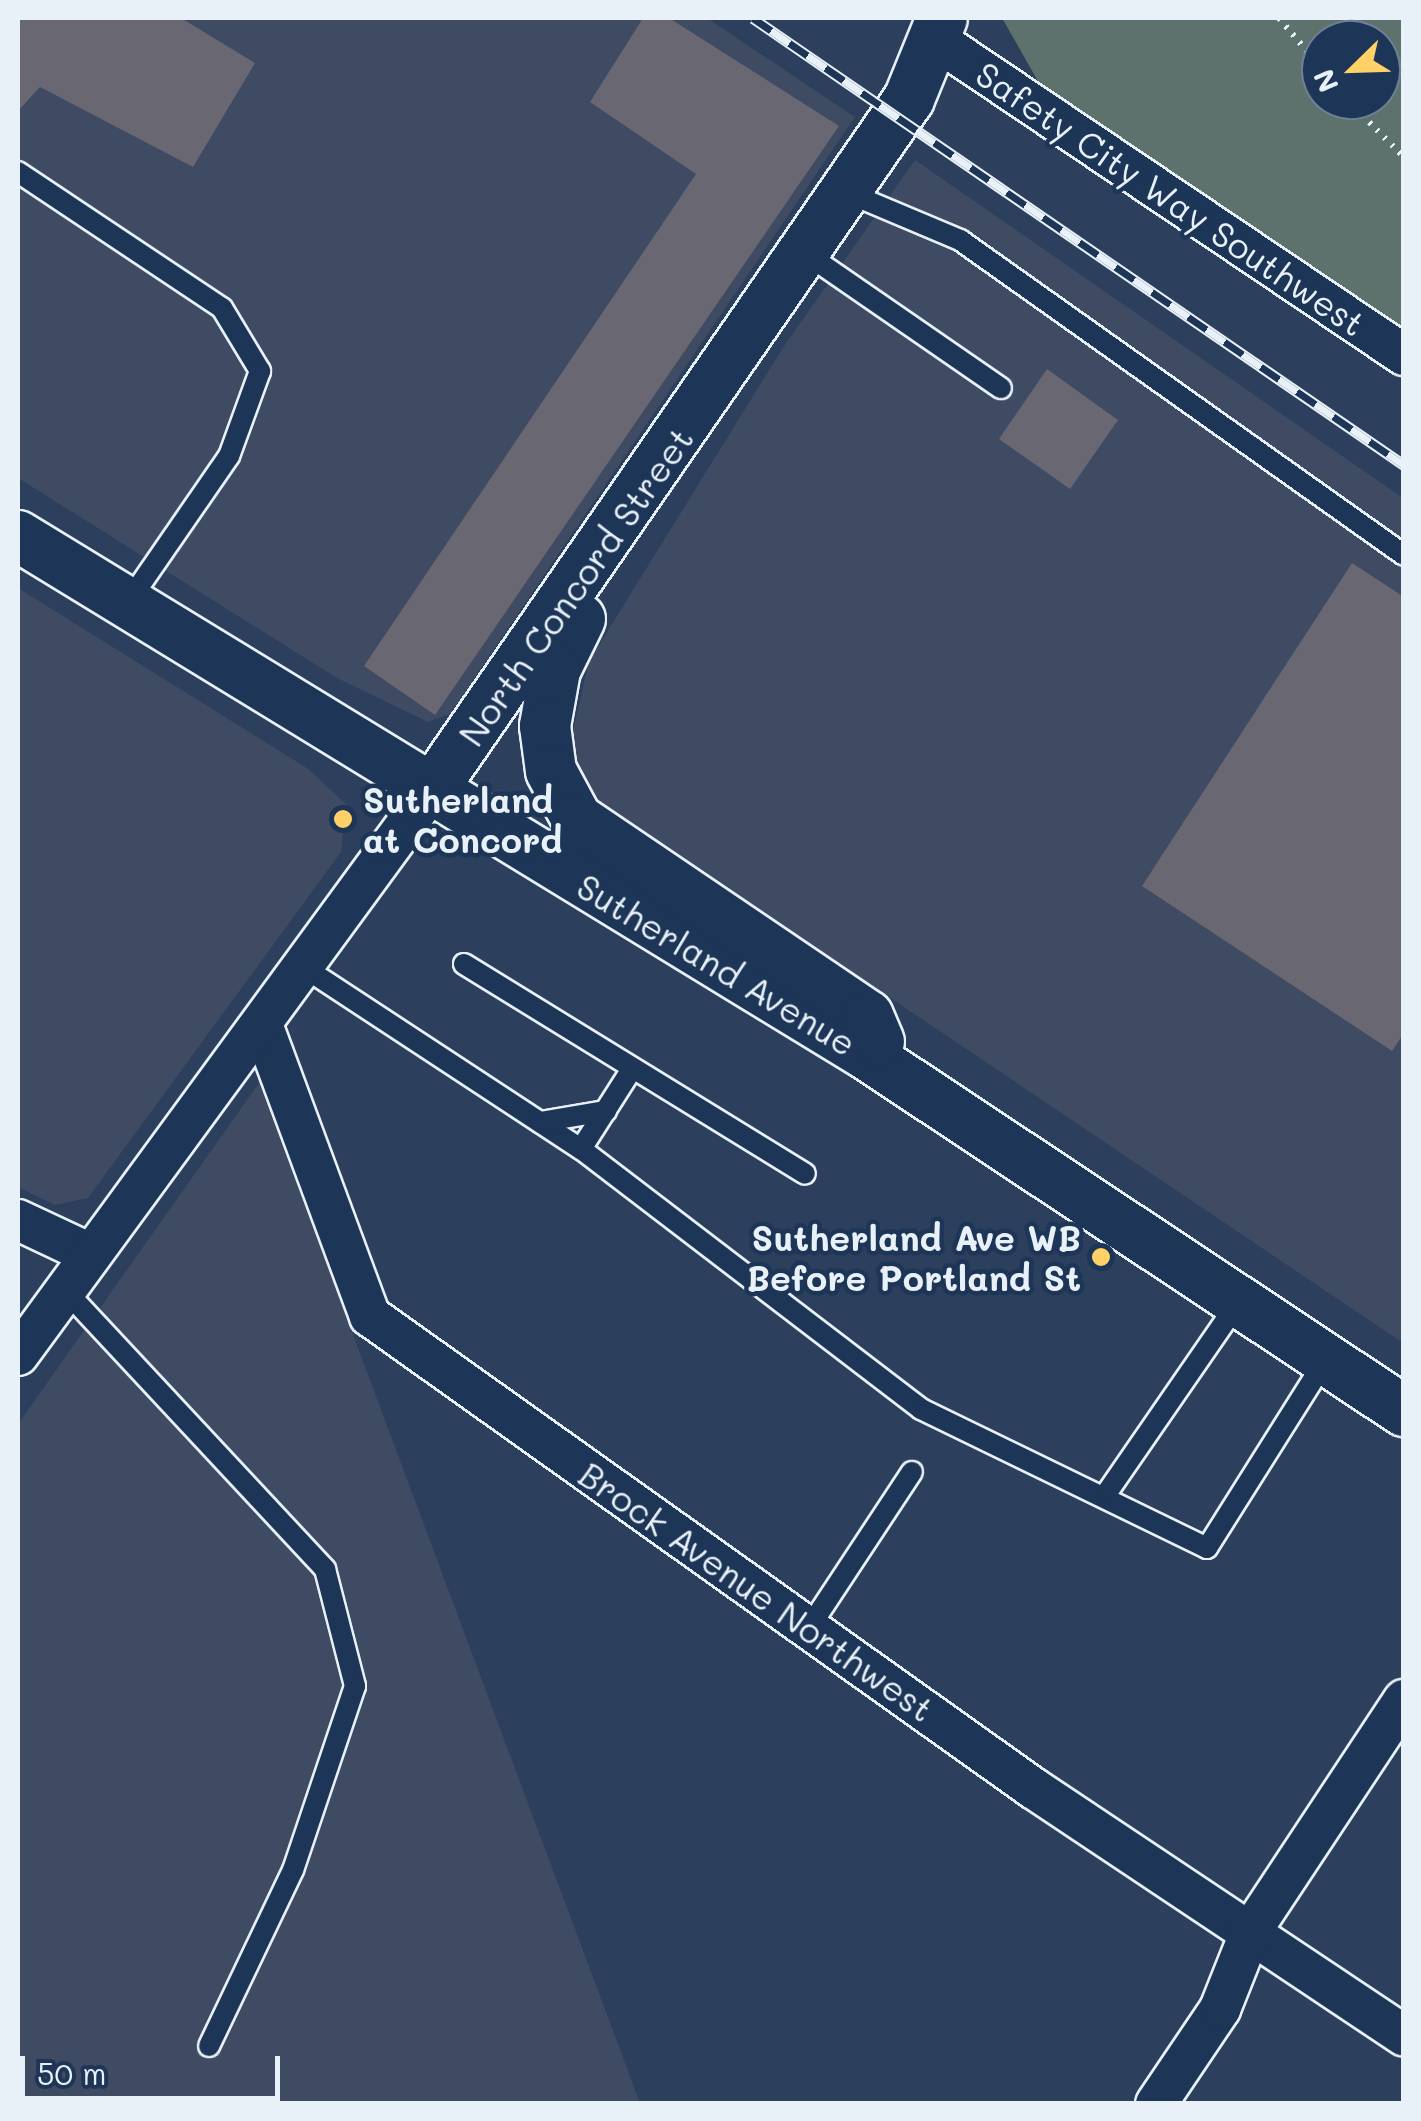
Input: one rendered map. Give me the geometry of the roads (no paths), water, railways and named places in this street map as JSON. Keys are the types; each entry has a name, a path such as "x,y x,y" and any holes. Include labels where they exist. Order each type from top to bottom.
{"street":[{"name":"North Concord Street","path":"18,1355 86,1252 306,968 585,574 909,98 940,30"},
{"name":"Safety City Way Southwest","path":"940,30 1404,354"},
{"name":"Sutherland Avenue","path":"18,536 126,606 890,1070 1404,1411"},
{"path":"585,574 578,634 546,709 547,757 566,802 598,839 868,1016 890,1070"},
{"name":"Brock Avenue Northwest","path":"263,1027 370,1316 809,1628 1404,2034"},
{"path":"18,1220 86,1252"},
{"path":"1156,2104 1220,2009 1251,1931 1404,1700"}],"lane":[{"path":"18,172 222,308 260,370 229,456 126,606"},
{"path":"846,192 960,240 1404,554"},
{"path":"805,253 1001,388"},
{"path":"464,964 806,1174"},
{"path":"306,968 581,1149 921,1409 1016,1462 1106,1494 1206,1548 1326,1359"},
{"path":"581,1149 632,1069"},
{"path":"539,1122 606,1111"},
{"path":"62,1287 325,1569 355,1686 294,1870 208,2046"},
{"path":"1106,1494 1239,1302"},
{"path":"809,1628 912,1472"}],"railway":[{"path":"753,18 1404,465"}],"place":[{"name":"Sutherland at Concord","path":"343,819"},
{"name":"Sutherland Ave WB Before Portland St","path":"1101,1257"}]}
